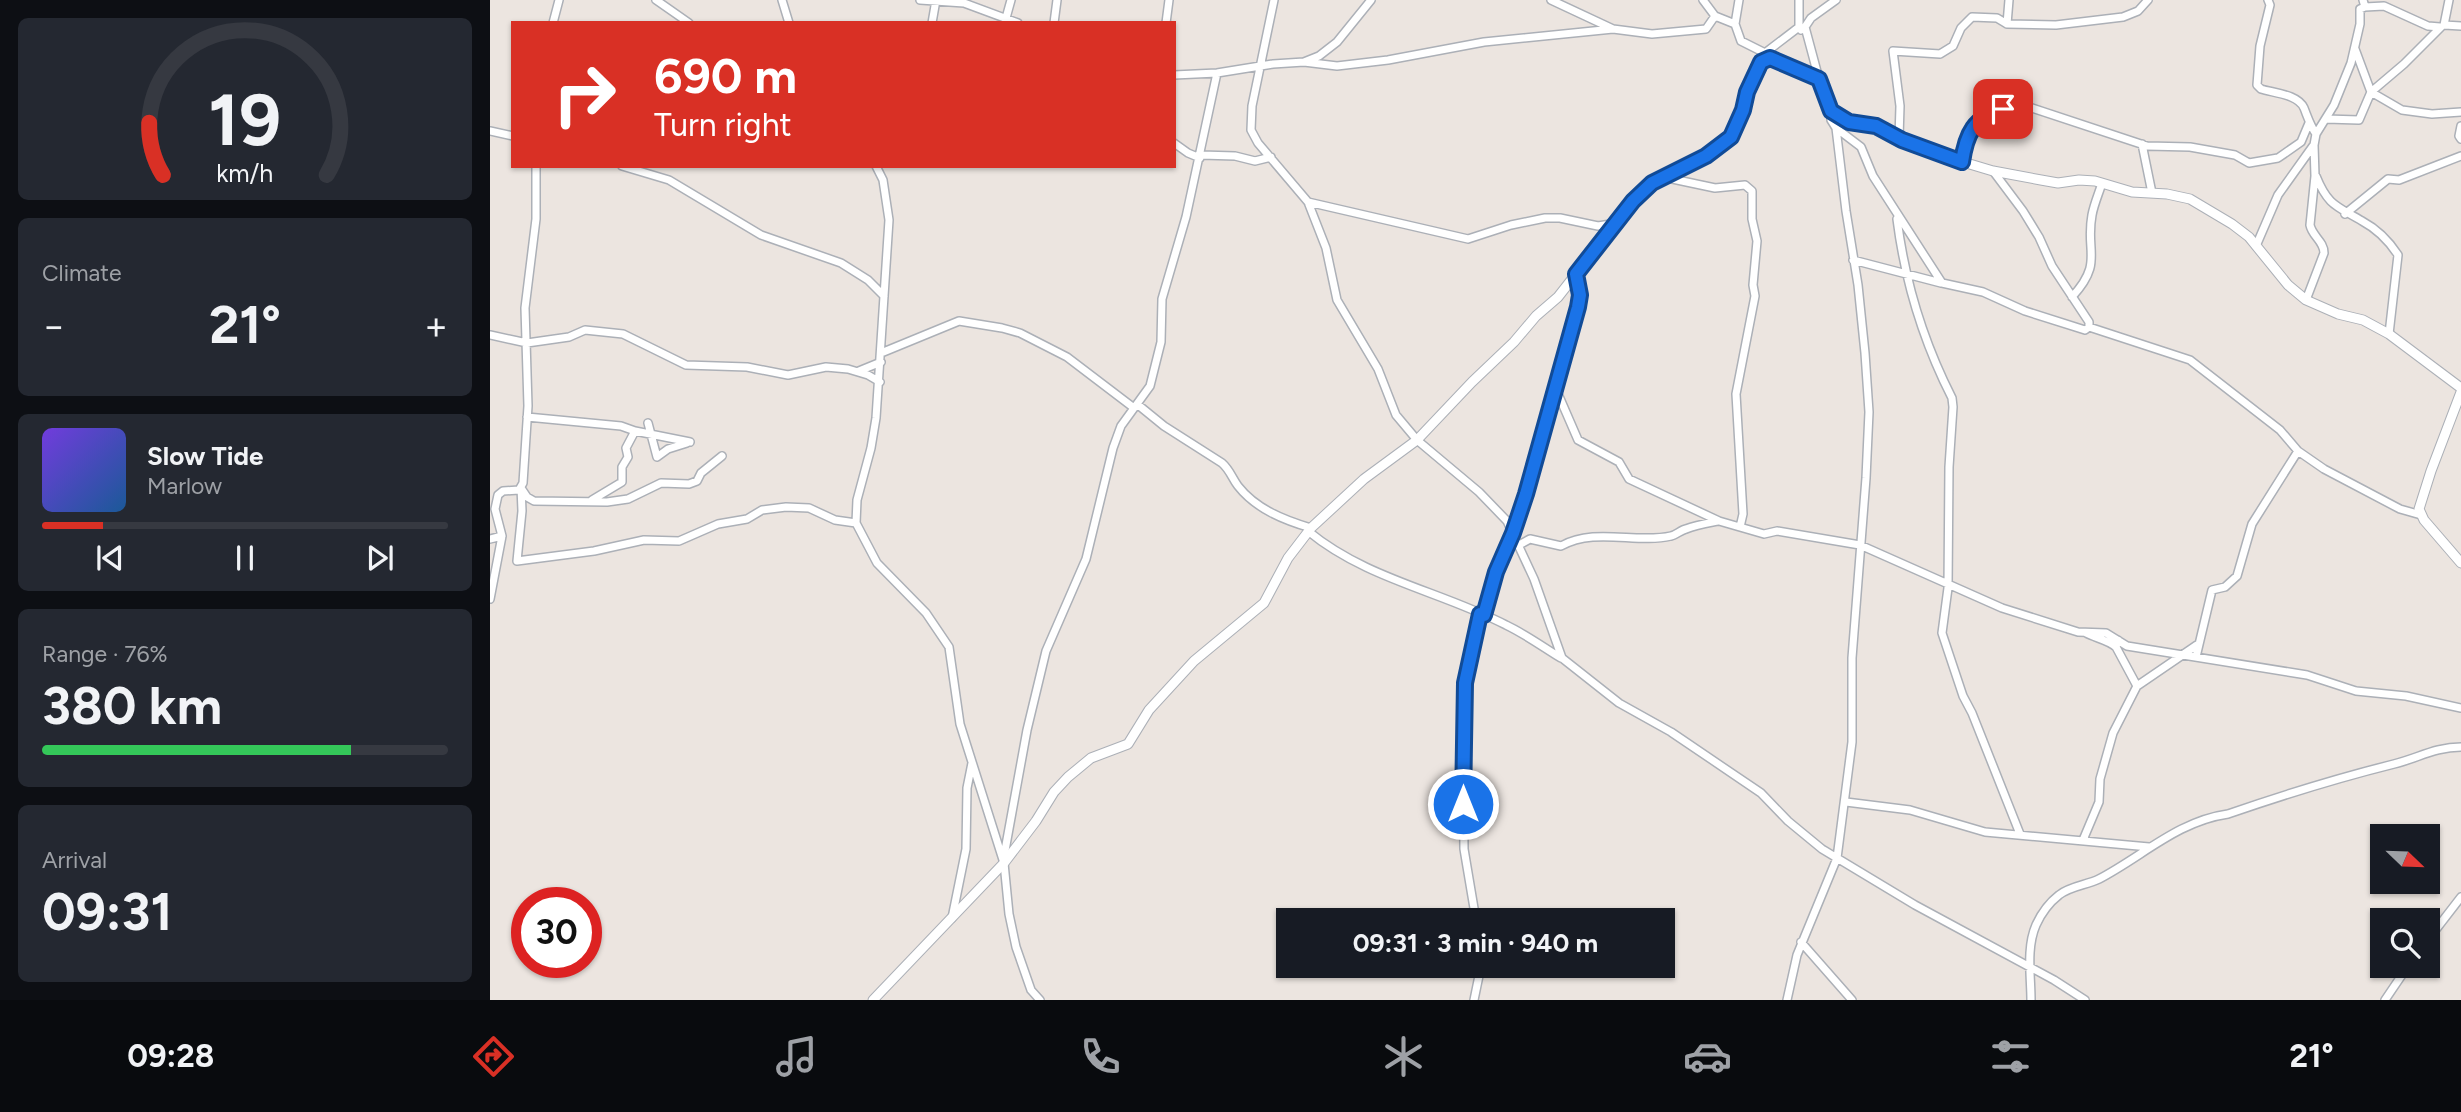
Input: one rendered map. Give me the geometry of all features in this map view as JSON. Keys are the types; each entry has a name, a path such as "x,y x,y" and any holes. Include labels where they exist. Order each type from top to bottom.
{"street":[{"path":"554,21 559,0"},
{"path":"656,0 686,21"},
{"path":"782,0 788,21"},
{"path":"920,0 964,3 1013,21"},
{"path":"932,21 936,0"},
{"path":"1006,18 1012,0"},
{"path":"1054,21 1058,0"},
{"path":"1166,21 1169,0"},
{"path":"1274,0 1252,106 1251,130 1308,202 1326,248 1337,300 1378,369 1396,415 1417,440 1494,505 1513,533 1534,579 1562,658"},
{"path":"1304,62 1319,56 1337,42 1371,0"},
{"path":"1551,0 1613,29"},
{"path":"1703,0 1715,16 1735,24"},
{"path":"1739,0 1735,24 1741,41 1765,56 1819,79"},
{"path":"1799,0 1800,27 1806,37"},
{"path":"1836,0 1811,18 1805,27 1831,111 1831,120 1836,128 1861,147 1873,176 1896,215 1942,283"},
{"path":"2007,24 2009,0"},
{"path":"1899,138 1900,106 1893,51 1940,54 1953,46 1961,28 1972,17 1997,18 2007,24 2056,25 2123,17 2138,11 2148,0"},
{"path":"2268,0 2270,5 2260,46 2257,85 2261,89 2300,102 2316,134"},
{"path":"2326,118 2359,120 2371,92 2442,26 2449,0"},
{"path":"2306,300 2324,253 2323,244 2311,232 2310,225 2316,134 2342,86 2355,48 2360,9 2364,4 2385,6 2428,26 2461,26"},
{"path":"1176,75 1217,74 1304,62 1337,66 1388,60 1484,42 1613,29 1652,34 1706,29 1715,16"},
{"path":"873,1000 952,920 1004,861 1068,777 1091,758 1128,744 1149,710 1175,680 1264,603 1288,558 1310,530 1364,479 1417,440 1514,342 1536,316 1558,297 1633,201 1652,183 1706,156 1731,137 1761,62 1800,27"},
{"path":"2355,48 2371,92 2402,110 2432,114 2461,112"},
{"path":"1004,861 1042,665 1086,559 1121,426 1148,390 1152,380 1161,342 1161,312 1166,282 1177,254 1201,156 1217,74"},
{"path":"1962,162 1965,139 1986,114 2020,104 2142,144 2235,155 2249,163 2278,158 2301,142 2309,123"},
{"path":"1831,111 1849,122 1876,126 1899,138 1993,171 2058,183 2079,180 2102,183 2132,192 2190,200 2232,224 2256,246 2288,285 2306,300 2338,314 2363,320 2389,334 2461,390 2420,504 2421,515"},
{"path":"2461,126 2461,139"},
{"path":"1787,1000 1801,943 1837,858 1852,742 1852,658 1869,412 1866,353 1836,128"},
{"path":"490,131 511,136"},
{"path":"1176,144 1188,153 1201,156 1235,156 1255,161 1271,157"},
{"path":"2142,144 2152,193"},
{"path":"2256,246 2278,195 2314,145"},
{"path":"2345,214 2388,179 2399,180 2461,156"},
{"path":"536,168 536,219 525,308 527,417 517,561 594,551 644,540 679,541 718,524 747,519 762,510 786,506 809,508 835,520 856,523"},
{"path":"629,168 669,180 761,235 841,263 872,283 884,296"},
{"path":"877,168 883,180 889,220 880,382 871,448 856,500 856,523 877,564 926,613 946,639 960,723 1004,861 1009,914 1016,947 1031,990 1040,1000"},
{"path":"1993,171 2023,211 2052,266 2089,322 2089,327"},
{"path":"2315,176 2325,196 2345,214 2374,229 2399,255 2389,334"},
{"path":"1663,177 1715,188 1745,185 1752,191 1752,219 1757,242 1753,285 1755,296 1736,394 1743,514 1740,527"},
{"path":"2072,297 2092,264 2092,215 2102,183"},
{"path":"1308,202 1468,239 1511,225 1545,218 1560,218 1598,226 1618,222"},
{"path":"1896,215 1906,275 1930,352 1952,398 1948,583 1942,634 1963,696 2020,834"},
{"path":"1853,260 1983,292 2025,311 2085,330 2089,327 2190,360 2280,430 2298,451 2324,469 2400,509 2421,515 2461,563"},
{"path":"1474,908 1464,849 1463,732 1467,670 1496,572 1526,494 1580,295 1576,274"},
{"path":"881,354 959,321 1020,333 1067,356 1135,406 1229,469 1240,488 1273,515 1310,530 1343,556 1391,579 1506,625 1562,658 1619,704 1715,760 1761,793 1788,821 1822,849 2085,1000"},
{"path":"490,335 527,343 569,337 584,330 613,332 623,334 686,365 747,367 788,375 826,367 858,372 880,382"},
{"path":"858,372 881,362"},
{"path":"1555,387 1578,440 1619,462 1629,479 1719,521 1764,534 1777,531 1860,545 2002,608 2084,632 2106,633 2117,644 2137,686"},
{"path":"527,417 621,426 635,431 652,434 690,442 667,449 657,457 652,434 648,423"},
{"path":"591,502 622,482 622,467 628,457 626,448 635,431"},
{"path":"2196,657 2212,590 2225,587 2236,576 2252,524 2298,451"},
{"path":"521,487 527,498 534,501 607,502 628,499 661,483 689,484 696,481 701,473 722,456"},
{"path":"490,492 512,491 521,487"},
{"path":"490,599 502,536 495,509 499,492"},
{"path":"1519,545 1530,539 1562,546 1574,539 1618,535 1672,536 1685,529 1719,521"},
{"path":"490,539 502,536"},
{"path":"2117,644 2307,675 2356,691 2406,695 2461,708"},
{"path":"2082,840 2099,802 2100,779 2113,733 2137,686 2197,645"},
{"path":"2031,1000 2029,966 2036,925 2052,901 2067,890 2093,882 2149,847 2209,816 2228,814 2319,784 2396,764 2434,749 2461,747"},
{"path":"952,920 965,849 967,788 972,763"},
{"path":"1846,802 1910,810 1974,830 2149,847"},
{"path":"2440,924 2461,897"},
{"path":"1801,943 1852,1000"},
{"path":"1474,1000 1479,978"},
{"path":"2385,1000 2400,978"}],"route":[{"path":"1463,804 1463,732 1467,670 1480,614 1484,615 1496,572 1526,494 1578,307 1580,295 1576,274 1633,201 1652,183 1706,156 1731,137 1743,110 1747,92 1761,62 1766,59 1770,58 1819,79 1831,111 1849,122 1876,126 1902,140 1962,162 1965,139 1986,114 2003,109"}]}
